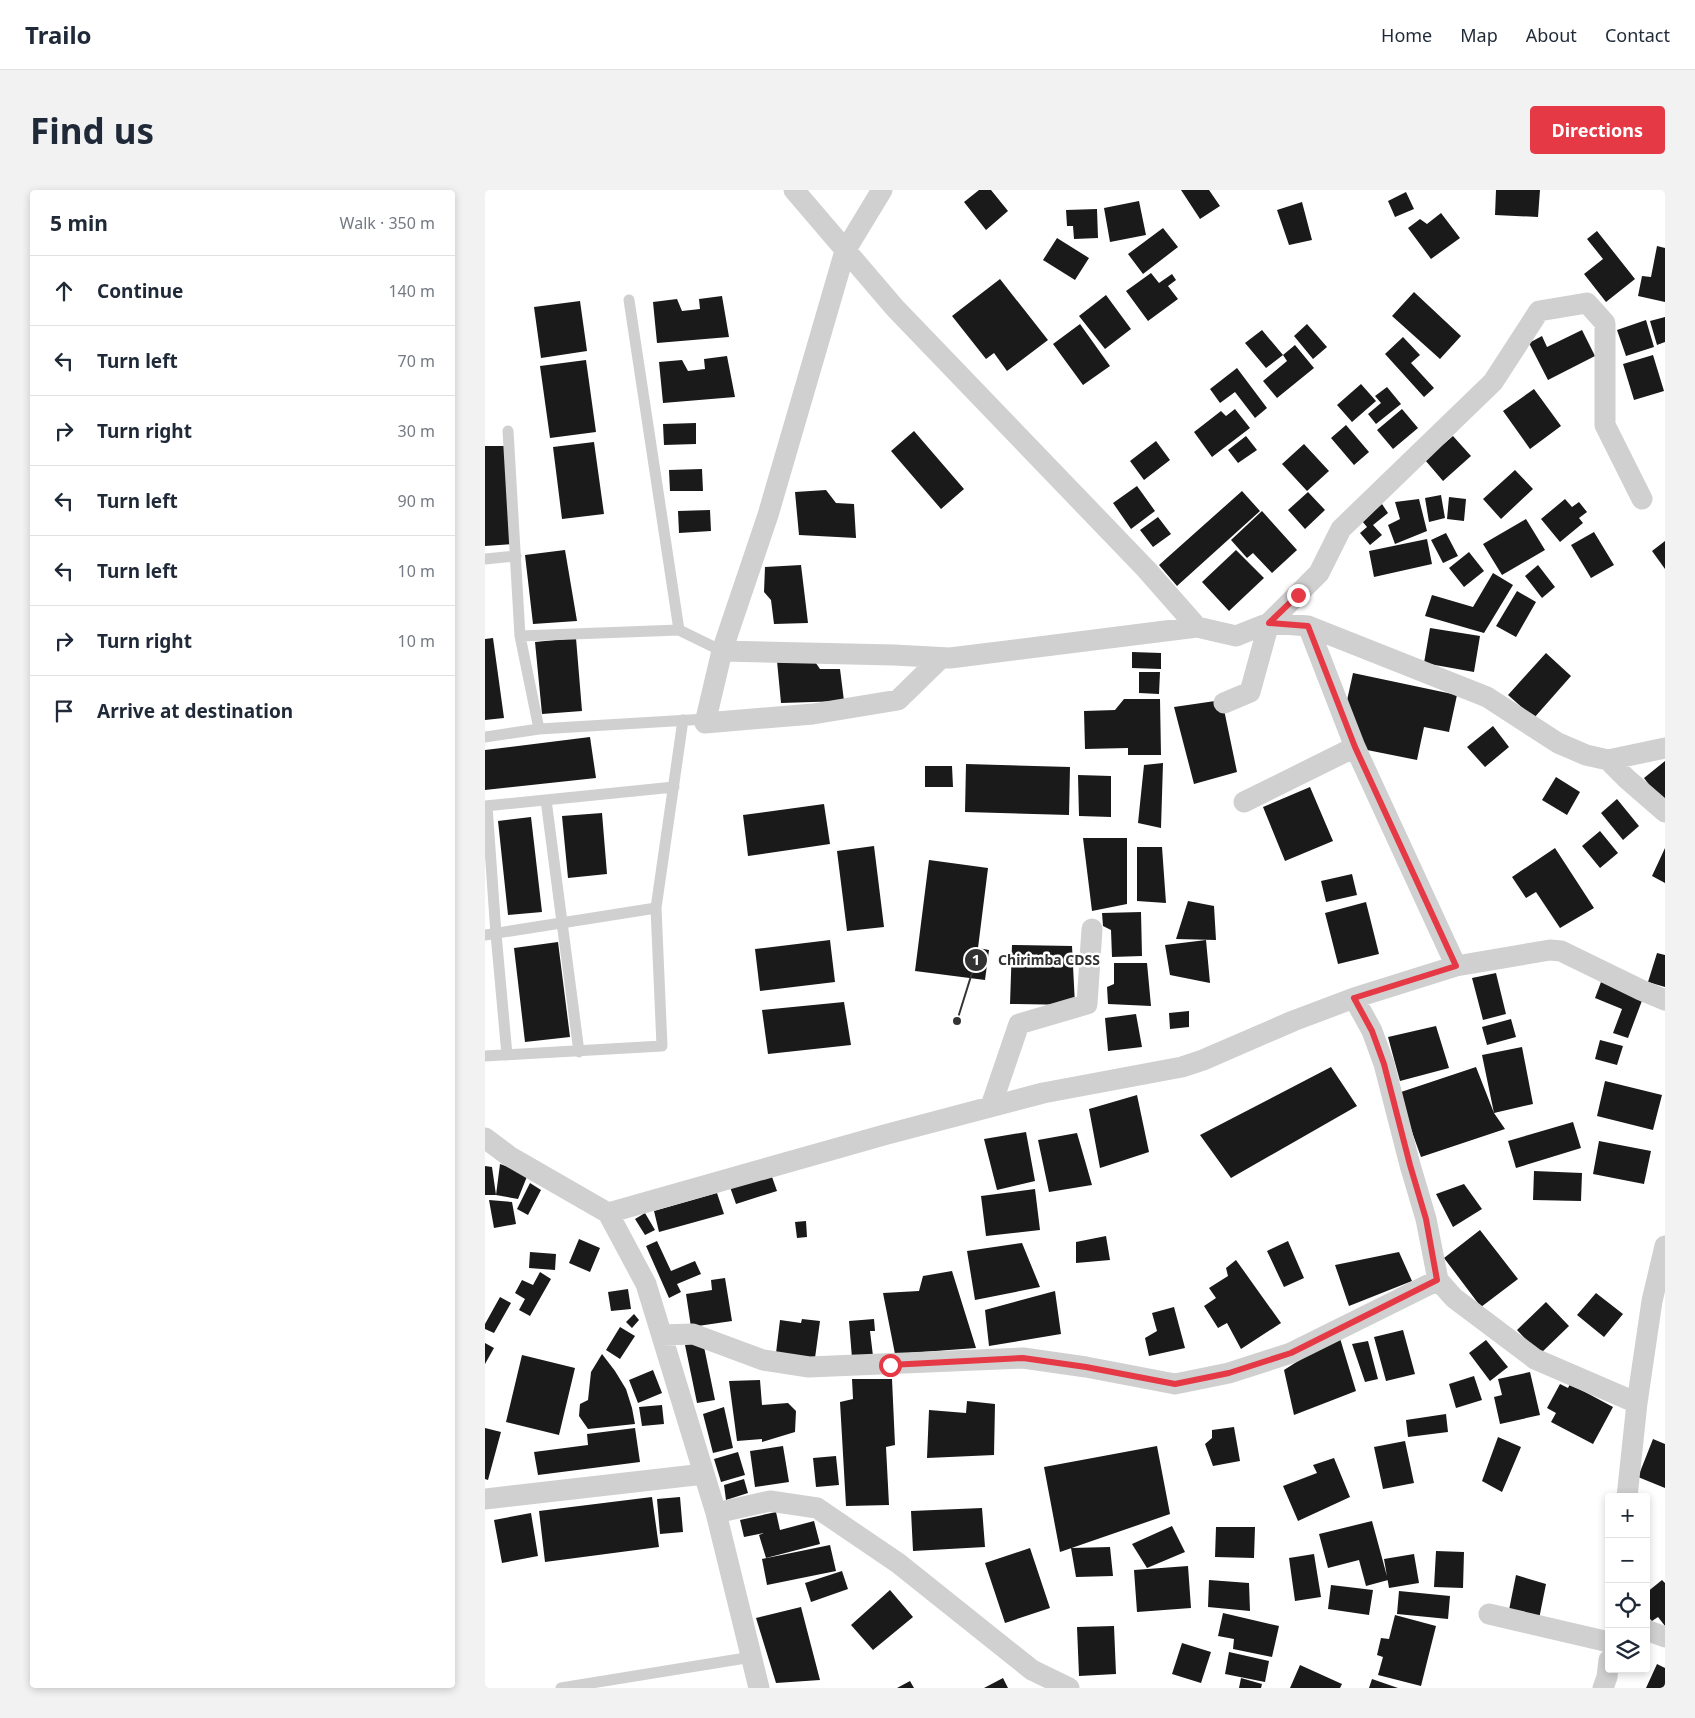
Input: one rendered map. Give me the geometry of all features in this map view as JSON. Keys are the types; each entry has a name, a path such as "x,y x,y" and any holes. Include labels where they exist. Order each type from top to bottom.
{"street":[{"path":"794,190 895,308 1146,569 1197,627"},
{"path":"882,190 845,251 768,515 722,650 705,723 813,714 898,700 941,658"},
{"path":"722,650 950,658 1197,627 1236,636 1269,623 1319,573 1341,529 1493,382 1539,311 1587,303 1605,323 1605,426 1642,499"},
{"path":"1269,623 1308,626 1487,696 1558,743 1587,755 1608,760 1665,748"},
{"path":"1223,703 1250,692 1269,623"},
{"path":"1308,626 1355,747 1456,966"},
{"path":"1245,802 1355,747"},
{"path":"1608,760 1665,812"},
{"path":"991,1106 1019,1024 1087,1004 1092,929"},
{"path":"608,1213 991,1106 1043,1093 1182,1067 1354,998 1456,966 1550,950 1561,950 1665,1000"},
{"path":"1354,998 1372,1031 1384,1064 1426,1219 1437,1280 1454,1298 1535,1359 1637,1403"},
{"path":"485,1138 509,1156 608,1213 645,1284 716,1513 759,1688"},
{"path":"1627,1493 1637,1403 1652,1301 1665,1246"},
{"path":"662,1335 693,1334 763,1360 809,1368 1023,1358 1086,1367 1175,1384 1229,1373 1291,1353 1437,1280"},
{"path":"485,1499 704,1474"},
{"path":"716,1513 770,1501 817,1508 898,1563 1032,1670 1069,1688"},
{"path":"1489,1614 1605,1641"},
{"path":"1650,1631 1665,1637"},
{"path":"1603,1688 1607,1673"}],"lane":[{"path":"629,300 679,630"},
{"path":"508,431 521,636 539,729"},
{"path":"485,559 516,556"},
{"path":"521,636 679,630 722,650"},
{"path":"485,736 539,729 706,719"},
{"path":"485,1056 662,1046 656,908 683,720"},
{"path":"507,1055 490,935 486,806 674,787"},
{"path":"546,800 579,1052"},
{"path":"490,935 656,908"},
{"path":"561,1688 751,1657"}],"building":[{"path":"979,190 991,190 1008,211 986,230 964,202"},
{"path":"1181,190 1209,190 1220,206 1200,219"},
{"path":"1496,190 1540,190 1538,217 1495,215"},
{"path":"1406,192 1414,209 1395,217 1388,201"},
{"path":"1139,201 1146,235 1110,242 1104,208"},
{"path":"1302,202 1312,240 1289,245 1277,210"},
{"path":"1097,209 1098,238 1074,239 1073,226 1067,226 1066,210"},
{"path":"1441,213 1460,238 1431,259 1408,228 1420,219 1427,224"},
{"path":"1163,228 1178,247 1143,274 1128,254"},
{"path":"1597,231 1635,279 1606,302 1584,274 1603,259 1587,239"},
{"path":"1057,238 1089,258 1075,280 1043,260"},
{"path":"1657,246 1665,248 1665,302 1638,296 1642,276 1651,277"},
{"path":"1151,273 1159,283 1172,274 1176,280 1168,286 1178,299 1148,321 1126,291"},
{"path":"1000,279 1048,340 1007,371 994,353 986,359 952,316"},
{"path":"1414,292 1461,336 1440,359 1392,316"},
{"path":"1106,295 1131,329 1105,349 1079,316"},
{"path":"722,296 729,337 657,343 653,302 677,299 682,311 700,309 699,299"},
{"path":"580,301 587,351 541,358 534,307"},
{"path":"1665,317 1665,342 1657,345 1650,321"},
{"path":"1646,320 1654,347 1626,356 1617,330"},
{"path":"1080,324 1110,366 1083,385 1053,344"},
{"path":"1307,324 1327,347 1313,359 1294,336"},
{"path":"1262,330 1283,355 1266,368 1245,343"},
{"path":"1582,330 1595,356 1548,380 1529,343 1542,336 1547,347"},
{"path":"1403,337 1420,355 1411,363 1434,388 1424,397 1385,354"},
{"path":"1295,345 1314,368 1277,398 1263,381 1287,361 1283,355"},
{"path":"1653,355 1664,391 1634,400 1623,364"},
{"path":"727,356 735,397 663,403 659,362 682,360 688,371 705,369 704,359"},
{"path":"586,360 596,432 550,438 540,366"},
{"path":"1237,368 1267,408 1255,418 1235,392 1220,403 1210,389"},
{"path":"1361,384 1376,401 1352,422 1337,405"},
{"path":"1387,387 1401,404 1376,424 1368,414 1381,403 1375,396"},
{"path":"1534,389 1561,426 1530,449 1503,411"},
{"path":"1235,409 1250,428 1212,457 1194,432 1221,411 1226,416"},
{"path":"1402,409 1418,428 1393,449 1377,430"},
{"path":"696,423 696,444 664,445 663,424"},
{"path":"1346,425 1369,452 1354,465 1331,438"},
{"path":"914,431 964,489 941,509 891,451"},
{"path":"1246,436 1257,450 1238,463 1228,450"},
{"path":"1453,436 1471,456 1443,481 1425,460"},
{"path":"1156,441 1170,460 1144,480 1130,461"},
{"path":"594,442 604,514 562,519 553,447"},
{"path":"1304,444 1329,471 1307,491 1282,464"},
{"path":"485,446 504,446 512,544 485,546"},
{"path":"702,469 703,491 670,491 669,470"},
{"path":"1515,470 1533,489 1501,519 1483,499"},
{"path":"1137,486 1155,511 1131,529 1113,503"},
{"path":"826,490 836,503 854,504 856,538 799,535 795,492"},
{"path":"1242,491 1260,511 1177,586 1159,565"},
{"path":"1308,492 1325,510 1305,529 1288,510"},
{"path":"1441,495 1445,518 1429,522 1425,498"},
{"path":"1449,497 1466,499 1464,521 1447,519"},
{"path":"1419,499 1427,531 1395,544 1388,525 1400,519 1395,502"},
{"path":"1565,499 1572,507 1579,502 1587,512 1579,518 1583,523 1560,542 1541,519"},
{"path":"1382,504 1388,513 1373,525 1382,535 1370,545 1360,533 1367,527 1362,521"},
{"path":"710,510 711,531 679,533 678,511"},
{"path":"1262,511 1297,550 1272,573 1253,553 1247,558 1231,540"},
{"path":"1158,517 1171,534 1153,547 1140,530"},
{"path":"1526,519 1545,550 1502,575 1483,544"},
{"path":"1594,532 1614,565 1591,578 1571,545"},
{"path":"1446,533 1458,556 1443,563 1431,540"},
{"path":"1427,539 1432,564 1374,577 1369,551"},
{"path":"1665,541 1665,569 1652,551"},
{"path":"565,550 577,621 533,624 525,555"},
{"path":"1236,550 1264,578 1229,611 1202,582"},
{"path":"1469,552 1484,571 1464,587 1449,568"},
{"path":"801,565 808,623 774,624 771,600 764,592 765,567"},
{"path":"1538,565 1555,587 1542,598 1525,576"},
{"path":"1493,573 1513,585 1484,633 1425,616 1432,595 1473,607"},
{"path":"1517,591 1536,602 1516,637 1496,626"},
{"path":"1430,628 1480,636 1474,672 1424,663"},
{"path":"493,638 504,718 485,720 485,639"},
{"path":"576,638 582,711 542,714 535,642"},
{"path":"1132,652 1161,653 1161,669 1132,668"},
{"path":"1546,653 1571,676 1534,718 1508,695"},
{"path":"811,656 820,669 840,669 844,701 781,703 777,661"},
{"path":"1139,672 1160,672 1159,694 1139,693"},
{"path":"1353,673 1457,695 1449,732 1424,727 1417,760 1362,749 1346,705"},
{"path":"1124,699 1160,699 1161,755 1128,755 1128,748 1085,749 1084,711 1115,710"},
{"path":"1222,700 1237,772 1194,784 1174,707"},
{"path":"1493,726 1509,747 1485,767 1467,747"},
{"path":"590,737 596,778 485,790 485,750"},
{"path":"1665,761 1665,806 1644,778"},
{"path":"1163,763 1161,828 1138,823 1144,765"},
{"path":"966,764 1070,767 1069,815 965,812"},
{"path":"925,766 952,766 953,787 925,787"},
{"path":"1078,775 1111,776 1111,817 1079,816"},
{"path":"1556,777 1580,792 1567,815 1542,800"},
{"path":"1310,787 1333,841 1285,861 1263,807"},
{"path":"1617,799 1639,826 1623,840 1601,813"},
{"path":"824,804 830,844 748,856 743,815"},
{"path":"602,813 607,874 568,878 562,816"},
{"path":"531,817 542,912 508,915 498,821"},
{"path":"1600,831 1618,853 1600,868 1582,846"},
{"path":"1083,838 1127,838 1127,904 1092,911"},
{"path":"874,846 884,927 847,931 837,851"},
{"path":"1137,847 1162,847 1166,903 1137,901"},
{"path":"1555,848 1594,908 1560,928 1536,892 1526,898 1512,877"},
{"path":"1665,848 1665,883 1652,876"},
{"path":"929,860 988,868 978,948 989,950 985,980 915,971"},
{"path":"1352,874 1357,895 1326,902 1321,881"},
{"path":"1188,901 1214,906 1216,940 1176,939"},
{"path":"1366,902 1379,954 1338,964 1325,913"},
{"path":"1141,912 1142,956 1112,957 1111,930 1103,926 1102,913"},
{"path":"830,940 835,982 760,991 755,949"},
{"path":"1206,940 1210,983 1170,975 1165,945"},
{"path":"558,942 570,1037 525,1042 514,948"},
{"path":"1012,945 1072,946 1075,1005 1010,1004"},
{"path":"1657,953 1665,955 1665,987 1648,982"},
{"path":"1114,963 1147,963 1151,1006 1108,1004 1107,987 1114,984"},
{"path":"1496,973 1506,1014 1483,1020 1472,978"},
{"path":"1601,982 1643,998 1628,1038 1613,1033 1622,1009 1595,998"},
{"path":"844,1002 851,1045 768,1054 762,1010"},
{"path":"1189,1011 1189,1027 1170,1029 1169,1013"},
{"path":"1136,1014 1142,1047 1108,1051 1105,1018"},
{"path":"1511,1019 1516,1037 1487,1045 1482,1027"},
{"path":"1436,1026 1449,1068 1400,1081 1388,1037"},
{"path":"1600,1040 1623,1046 1617,1065 1595,1059"},
{"path":"1522,1047 1533,1104 1494,1113 1482,1055"},
{"path":"1331,1067 1357,1106 1231,1178 1200,1135"},
{"path":"1476,1067 1494,1113 1505,1129 1421,1157 1398,1093"},
{"path":"1605,1081 1662,1095 1653,1130 1597,1116"},
{"path":"1137,1095 1149,1152 1100,1168 1089,1109"},
{"path":"1573,1122 1581,1148 1516,1168 1508,1141"},
{"path":"1026,1132 1035,1181 997,1190 984,1139"},
{"path":"1077,1133 1092,1185 1049,1192 1038,1140"},
{"path":"1599,1141 1651,1151 1644,1184 1593,1174"},
{"path":"500,1164 528,1174 518,1199 496,1195"},
{"path":"485,1166 492,1167 496,1195 485,1195"},
{"path":"1534,1171 1582,1173 1581,1201 1533,1200"},
{"path":"771,1174 777,1191 736,1204 730,1187"},
{"path":"530,1183 541,1190 528,1215 517,1209"},
{"path":"1464,1184 1482,1209 1453,1227 1436,1194"},
{"path":"1035,1189 1040,1230 986,1236 981,1196"},
{"path":"717,1193 724,1214 659,1232 654,1211"},
{"path":"489,1200 512,1202 516,1224 494,1228"},
{"path":"645,1213 655,1230 645,1235 635,1219"},
{"path":"806,1221 807,1237 797,1238 795,1222"},
{"path":"1480,1230 1518,1279 1481,1307 1444,1258"},
{"path":"1106,1236 1110,1260 1076,1263 1076,1242"},
{"path":"579,1239 600,1248 590,1272 569,1263"},
{"path":"657,1241 671,1271 695,1261 701,1274 677,1284 681,1292 669,1298 646,1246"},
{"path":"1288,1241 1304,1278 1284,1287 1267,1251"},
{"path":"1022,1243 1040,1287 975,1300 967,1251"},
{"path":"530,1252 556,1254 555,1270 529,1268"},
{"path":"1399,1252 1412,1281 1349,1306 1335,1265"},
{"path":"1236,1260 1281,1323 1241,1349 1227,1323 1218,1328 1204,1306 1216,1298 1209,1288 1228,1276 1226,1268"},
{"path":"952,1271 976,1348 895,1354 883,1293 919,1291 923,1276"},
{"path":"540,1272 551,1279 530,1316 519,1310 525,1299 515,1293 522,1280 533,1285"},
{"path":"725,1278 732,1321 691,1327 686,1294 712,1290 711,1280"},
{"path":"628,1289 631,1309 611,1311 608,1292"},
{"path":"1055,1291 1061,1334 989,1346 985,1310"},
{"path":"1596,1293 1623,1314 1604,1337 1577,1315"},
{"path":"500,1297 511,1303 494,1333 485,1329 485,1324"},
{"path":"1546,1302 1569,1326 1540,1354 1517,1330"},
{"path":"1174,1307 1185,1348 1149,1356 1145,1338 1157,1331 1152,1313"},
{"path":"634,1314 639,1320 632,1328 626,1322"},
{"path":"802,1319 820,1321 815,1358 776,1353 780,1320 801,1323"},
{"path":"874,1319 875,1331 870,1331 873,1356 852,1358 849,1321"},
{"path":"620,1327 635,1336 620,1359 606,1350"},
{"path":"1403,1330 1415,1374 1386,1381 1374,1337"},
{"path":"1339,1335 1356,1391 1294,1415 1284,1370"},
{"path":"1486,1340 1508,1367 1490,1381 1469,1353"},
{"path":"1368,1341 1378,1379 1365,1382 1352,1344"},
{"path":"703,1342 715,1400 697,1403 685,1345"},
{"path":"485,1343 494,1348 485,1364"},
{"path":"602,1354 626,1389 635,1424 588,1429 579,1416 580,1404 588,1400 591,1372"},
{"path":"522,1355 575,1368 559,1435 506,1422"},
{"path":"653,1370 662,1393 638,1403 629,1380"},
{"path":"1530,1372 1540,1415 1500,1424 1494,1397 1502,1395 1498,1379"},
{"path":"1474,1376 1482,1400 1456,1408 1449,1384"},
{"path":"852,1379 892,1379 895,1445 886,1447 889,1505 846,1506 840,1402 853,1399"},
{"path":"760,1380 762,1405 788,1403 796,1411 795,1432 762,1442 762,1439 737,1441 729,1381"},
{"path":"1560,1384 1568,1388 1570,1384 1613,1407 1593,1444 1551,1422 1556,1413 1547,1408"},
{"path":"967,1401 995,1404 994,1455 927,1458 929,1410 966,1413"},
{"path":"662,1405 664,1424 642,1426 639,1407"},
{"path":"724,1407 733,1448 713,1453 703,1414"},
{"path":"1446,1414 1448,1432 1408,1437 1406,1420"},
{"path":"1234,1427 1240,1461 1213,1466 1205,1444 1212,1438 1212,1430"},
{"path":"485,1428 501,1432 488,1480 485,1479"},
{"path":"635,1428 640,1462 538,1475 534,1452 588,1445 587,1434"},
{"path":"1498,1437 1521,1447 1502,1492 1482,1481"},
{"path":"1653,1439 1665,1444 1665,1488 1638,1477"},
{"path":"1405,1441 1414,1483 1383,1489 1374,1447"},
{"path":"783,1446 789,1482 755,1487 750,1451"},
{"path":"1157,1446 1170,1514 1060,1552 1044,1467"},
{"path":"738,1452 745,1475 721,1482 714,1459"},
{"path":"836,1456 839,1485 816,1487 813,1458"},
{"path":"1334,1458 1350,1497 1298,1521 1283,1486 1317,1473 1313,1465"},
{"path":"744,1479 748,1493 726,1500 724,1485"},
{"path":"652,1497 659,1547 545,1562 539,1511"},
{"path":"680,1497 683,1532 660,1534 657,1499"},
{"path":"982,1508 985,1547 913,1551 911,1511"},
{"path":"776,1512 780,1530 814,1521 820,1544 766,1558 759,1535 764,1533 744,1537 740,1520"},
{"path":"531,1513 538,1556 502,1563 494,1520"},
{"path":"1372,1521 1388,1580 1366,1586 1359,1560 1328,1568 1319,1534"},
{"path":"1172,1526 1185,1552 1147,1568 1132,1544"},
{"path":"1216,1527 1255,1527 1254,1558 1215,1557"},
{"path":"830,1545 836,1571 767,1585 762,1559"},
{"path":"1110,1547 1113,1576 1076,1577 1071,1548"},
{"path":"1030,1548 1050,1608 1005,1623 985,1563"},
{"path":"1436,1551 1464,1552 1463,1588 1434,1587"},
{"path":"1314,1554 1321,1597 1295,1601 1289,1558"},
{"path":"1414,1554 1419,1583 1389,1588 1384,1559"},
{"path":"1188,1566 1191,1608 1137,1612 1134,1570"},
{"path":"842,1571 848,1589 811,1602 805,1583"},
{"path":"1516,1575 1546,1584 1539,1619 1509,1610"},
{"path":"1209,1580 1249,1583 1250,1611 1208,1607"},
{"path":"1662,1580 1665,1583 1665,1626 1658,1617 1652,1621 1650,1619 1650,1590"},
{"path":"1331,1585 1373,1590 1369,1615 1328,1609"},
{"path":"890,1590 913,1617 873,1650 851,1625"},
{"path":"1399,1591 1450,1596 1448,1619 1397,1614"},
{"path":"801,1607 820,1680 776,1683 756,1618"},
{"path":"1223,1613 1279,1626 1272,1657 1233,1649 1234,1639 1218,1636"},
{"path":"1395,1615 1436,1626 1421,1686 1378,1675 1383,1657 1377,1655 1381,1638 1389,1639"},
{"path":"1114,1626 1116,1674 1079,1676 1077,1627"},
{"path":"1182,1643 1211,1652 1201,1683 1172,1674"},
{"path":"1229,1652 1269,1661 1265,1682 1225,1674"},
{"path":"1657,1664 1665,1668 1665,1688 1646,1688"},
{"path":"1300,1665 1342,1684 1340,1688 1290,1688"},
{"path":"1003,1678 1008,1688 984,1688"},
{"path":"1241,1678 1262,1684 1261,1688 1239,1688"},
{"path":"1372,1679 1398,1688 1369,1688"},
{"path":"910,1681 914,1688 897,1688"}],"place":[{"name":"Chirimba CDSS","path":"957,1021"}],"route":[{"path":"890,1365 1023,1358 1086,1367 1175,1384 1229,1373 1291,1353 1437,1280 1426,1219 1384,1064 1372,1031 1354,998 1456,966 1355,747 1308,626 1269,623 1298,595"}]}
